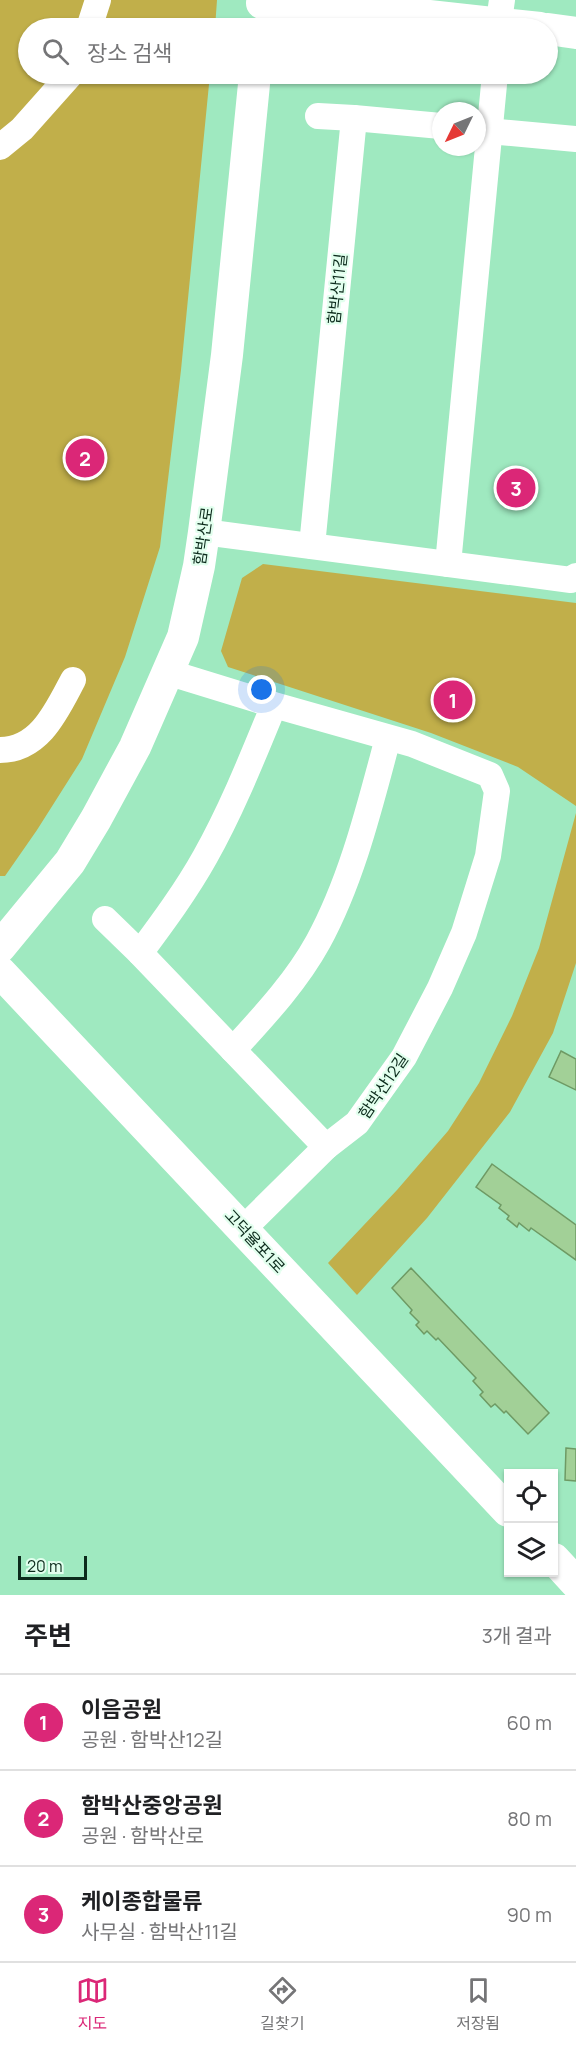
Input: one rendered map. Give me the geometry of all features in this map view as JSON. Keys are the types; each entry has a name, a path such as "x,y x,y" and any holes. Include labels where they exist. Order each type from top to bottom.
{"street":[{"path":"92,18 98,0"},
{"path":"262,10 500,17"},
{"path":"558,30 576,33"},
{"path":"0,147 22,129 62,84"},
{"name":"함박산로","path":"0,947 70,862 96,819 135,747 183,637 199,566 227,355 254,84"},
{"path":"486,120 493,84"},
{"path":"318,116 432,125"},
{"name":"함박산11길","path":"312,546 354,118"},
{"path":"486,130 576,139"},
{"path":"448,564 482,156"},
{"path":"204,532 571,580 576,576"},
{"name":"함박산12길","path":"167,672 412,744 490,775 497,791 488,856 464,933 440,988 404,1058 357,1123 326,1147 243,1229"},
{"path":"0,750 24,745 40,733 54,714 73,680"},
{"path":"140,953 178,901 206,856 274,705"},
{"path":"234,1050 279,998 318,942 364,830 388,738"},
{"path":"105,919 326,1147"},
{"name":"고덕율포1로","path":"0,972 504,1507"},
{"path":"558,1563 576,1583"}],"shaded area":[{"path":"0,0 217,0 216,18 18,18 18,84 209,84 181,370 160,547 125,657 82,759 5,876 0,876"},
{"path":"263,564 576,603 576,806 518,767 431,733 228,667 221,651 242,578"},
{"path":"576,813 576,963 553,1033 510,1112 427,1218 357,1295 328,1263 397,1190 448,1131 479,1083 512,1016 539,948"}],"building":[{"path":"561,1051 576,1059 576,1090 549,1077"},
{"path":"492,1164 576,1225 576,1260 531,1228 529,1231 519,1223 517,1227 499,1208 501,1205 476,1187"},
{"path":"411,1268 549,1413 528,1434 506,1411 504,1413 495,1404 491,1407 480,1395 483,1392 473,1381 476,1378 438,1338 436,1340 427,1331 424,1334 416,1325 419,1322 410,1313 412,1310 392,1288"},
{"path":"566,1448 576,1449 576,1481 565,1480"}],"place":[{"name":"함박산중앙공원","path":"85,458"},
{"name":"케이종합물류","path":"516,488"},
{"name":"이음공원","path":"453,700"}]}
